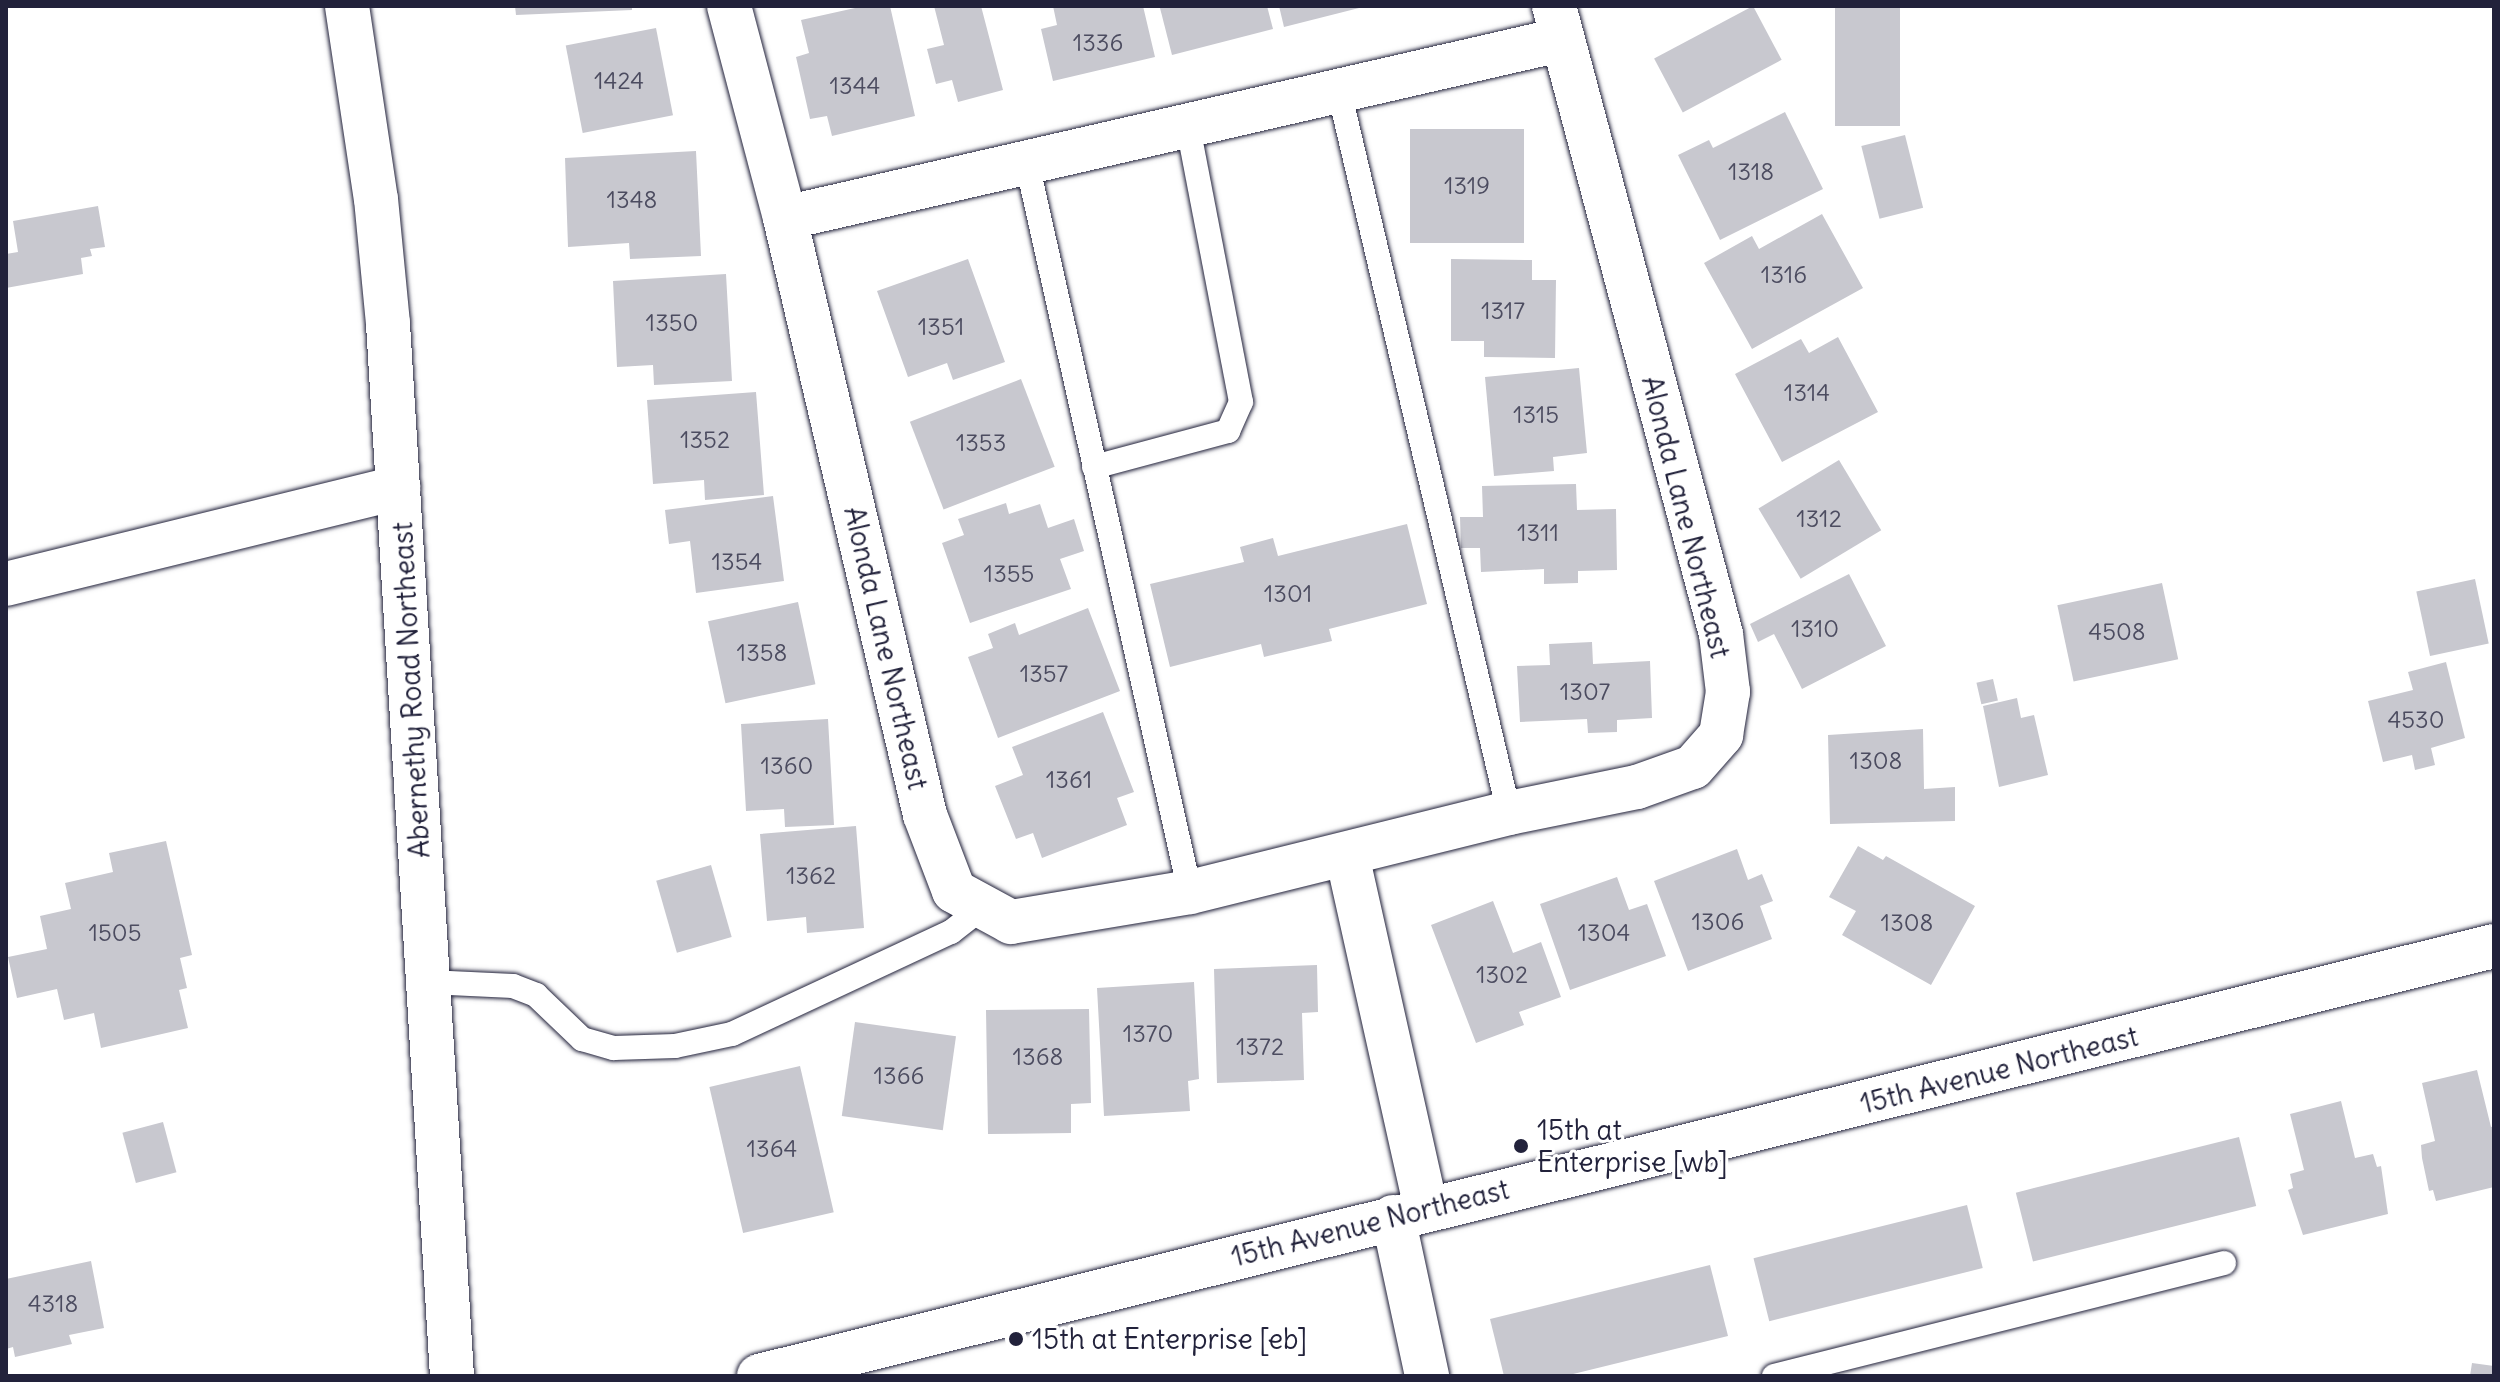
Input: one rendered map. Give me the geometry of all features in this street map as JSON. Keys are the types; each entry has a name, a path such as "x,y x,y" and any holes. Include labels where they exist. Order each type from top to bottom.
{"street":[{"name":"Abernethy Road Northeast","path":"347,6 376,199 398,488 452,1376"},
{"name":"Alonda Lane Northeast","path":"729,6 785,218 925,815 954,891 1011,922 1190,892 1509,813 1637,787 1693,767 1721,735 1728,692 1721,634 1557,23"},
{"path":"785,218 1339,91 1557,23"},
{"path":"6,584 398,488"},
{"path":"1347,855 1409,1213 1427,1376"},
{"name":"15th Avenue Northeast","path":"759,1376 2494,946"}],"lane":[{"path":"1339,91 1509,813"},
{"path":"1094,467 1228,431 1241,402 1188,126"},
{"path":"1027,163 1190,892"},
{"path":"428,982 513,986 536,995 582,1039 614,1048 675,1046 732,1034 951,932 983,907"},
{"path":"1774,1376 2224,1263"}],"building":[{"path":"515,6 632,6 632,10 516,15"},
{"path":"864,6 890,6 915,116 832,136 827,116 810,119 796,57 809,53 801,20"},
{"path":"934,6 981,6 1003,90 958,102 952,80 936,84 927,49 944,45"},
{"path":"1053,6 1143,6 1155,57 1053,81 1041,29 1057,25"},
{"path":"1267,6 1273,29 1172,55 1160,8"},
{"path":"1279,6 1363,6 1363,7 1284,27"},
{"path":"1753,6 1782,60 1683,112 1654,59"},
{"path":"1835,6 1900,6 1900,126 1835,126"},
{"path":"656,28 673,115 583,133 566,46"},
{"path":"1785,112 1823,189 1720,240 1678,155 1709,140 1713,148"},
{"path":"1410,129 1524,129 1524,243 1410,243"},
{"path":"1905,135 1923,208 1879,219 1861,146"},
{"path":"696,151 701,256 630,259 629,243 568,247 565,158"},
{"path":"98,206 105,247 90,249 92,256 81,258 83,274 6,288 6,254 18,252 13,221"},
{"path":"1822,214 1863,288 1752,349 1704,263 1752,236 1759,249"},
{"path":"968,259 1005,362 953,380 947,363 908,377 877,291"},
{"path":"1451,259 1532,260 1532,280 1556,280 1555,358 1484,357 1484,341 1451,341"},
{"path":"726,274 732,381 654,385 653,365 617,367 613,281"},
{"path":"1838,337 1878,412 1782,462 1735,374 1801,339 1809,353"},
{"path":"1579,368 1587,453 1553,457 1554,471 1494,476 1485,377"},
{"path":"1021,379 1055,467 944,509 910,422"},
{"path":"756,392 764,495 705,500 704,480 653,484 647,400"},
{"path":"1839,460 1881,530 1801,579 1758,508"},
{"path":"1576,484 1577,510 1616,509 1617,570 1578,571 1578,583 1544,584 1544,569 1481,572 1480,548 1461,548 1460,517 1483,517 1482,486"},
{"path":"773,496 784,581 696,593 690,541 669,544 665,510"},
{"path":"1006,503 1009,514 1040,504 1048,528 1074,519 1084,551 1060,559 1071,589 970,623 942,543 964,535 958,519"},
{"path":"1407,524 1427,604 1329,629 1332,641 1264,657 1261,644 1170,667 1150,584 1244,562 1240,547 1273,538 1278,556"},
{"path":"1849,574 1886,646 1802,689 1774,634 1758,642 1750,624"},
{"path":"2475,579 2489,644 2430,656 2416,591"},
{"path":"2162,583 2178,659 2074,682 2057,605"},
{"path":"798,602 815,684 725,703 708,621"},
{"path":"1088,608 1120,691 998,738 968,657 993,648 988,634 1015,623 1019,635"},
{"path":"1592,642 1593,664 1650,661 1652,718 1617,720 1617,732 1588,733 1587,719 1520,722 1517,666 1550,665 1549,644"},
{"path":"2446,662 2465,738 2431,748 2435,765 2415,770 2412,755 2383,762 2368,701 2413,690 2408,672"},
{"path":"1993,679 1998,700 1981,704 1976,683"},
{"path":"2017,698 2021,718 2034,715 2048,775 1999,787 1983,706"},
{"path":"1103,712 1134,792 1117,798 1127,825 1042,858 1033,833 1016,839 995,786 1023,775 1012,747"},
{"path":"828,719 834,825 785,827 784,809 746,811 741,724"},
{"path":"1923,729 1924,789 1955,787 1955,821 1830,824 1828,735"},
{"path":"856,826 864,928 807,933 806,917 767,921 760,834"},
{"path":"166,841 192,955 180,958 187,988 179,990 188,1028 101,1048 94,1013 64,1020 57,989 17,998 8,957 47,949 40,916 71,909 65,883 113,872 109,853"},
{"path":"1858,846 1883,860 1886,856 1975,906 1931,985 1842,935 1856,911 1829,897"},
{"path":"1737,849 1748,880 1762,874 1773,901 1760,906 1772,939 1688,971 1654,881"},
{"path":"711,865 732,937 677,953 656,881"},
{"path":"1617,877 1629,910 1647,904 1666,956 1570,990 1540,904"},
{"path":"1493,901 1513,953 1541,942 1561,997 1519,1012 1524,1025 1476,1043 1431,925"},
{"path":"1317,965 1318,1012 1302,1013 1304,1080 1217,1083 1214,969"},
{"path":"1194,982 1199,1079 1188,1081 1190,1111 1104,1116 1097,988"},
{"path":"1089,1009 1091,1103 1071,1104 1071,1133 988,1134 986,1010"},
{"path":"855,1022 956,1036 943,1130 842,1116"},
{"path":"800,1066 834,1212 743,1233 709,1087"},
{"path":"2477,1070 2491,1127 2494,1126 2494,1187 2436,1201 2433,1190 2429,1191 2422,1158 2421,1145 2435,1141 2422,1083"},
{"path":"2341,1101 2355,1158 2373,1154 2377,1167 2381,1166 2388,1214 2303,1235 2288,1190 2293,1188 2290,1174 2304,1170 2290,1114"},
{"path":"163,1122 176,1172 136,1183 122,1133"},
{"path":"2239,1137 2256,1206 2033,1262 2016,1193"},
{"path":"1967,1205 1983,1268 1769,1321 1754,1258"},
{"path":"91,1261 104,1328 69,1335 72,1344 15,1357 13,1347 6,1349 6,1279"},
{"path":"1710,1265 1728,1336 1565,1376 1504,1376 1490,1319"},
{"path":"2472,1363 2494,1366 2494,1376 2470,1376"}],"place":[{"name":"15th at Enterprise [wb]","path":"1521,1146"},
{"name":"15th at Enterprise [eb]","path":"1016,1339"}]}
